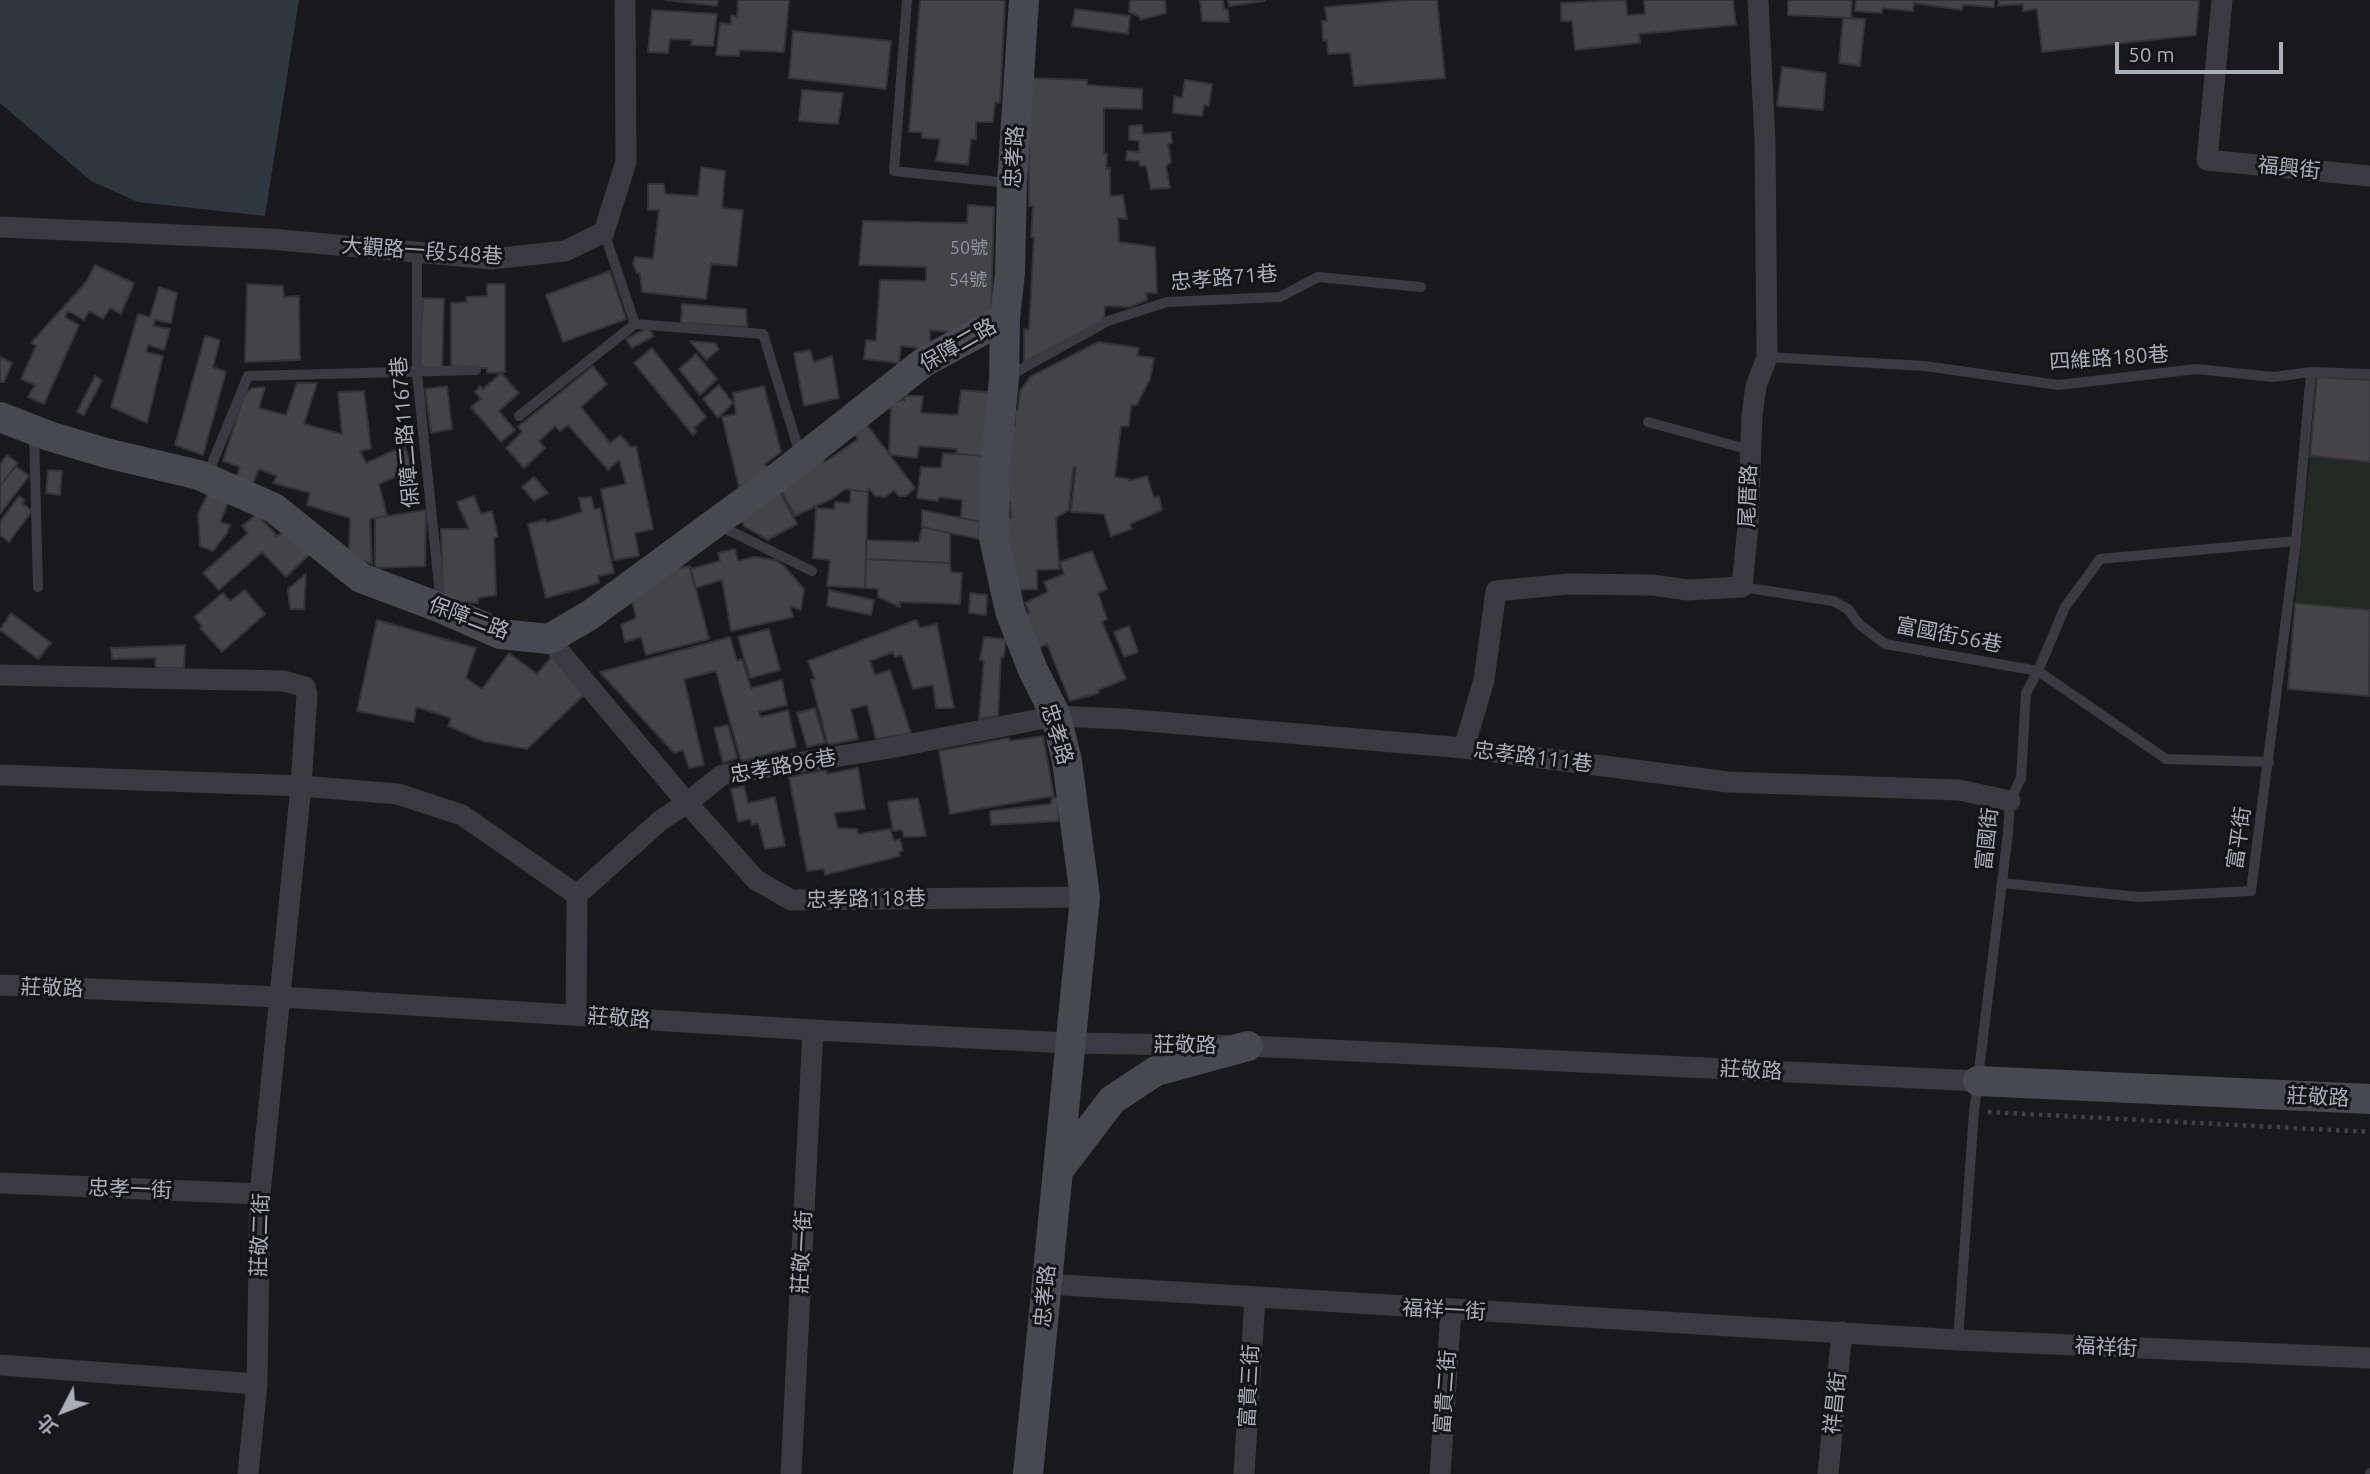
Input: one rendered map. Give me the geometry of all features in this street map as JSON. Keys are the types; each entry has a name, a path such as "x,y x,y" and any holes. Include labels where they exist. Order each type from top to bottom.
{"street":[{"path":"604,232 626,162 625,0"},
{"name":"忠孝路","path":"1024,0 1012,183 1004,379 995,469 994,538 1010,611 1056,716 1067,761 1084,897 1028,1474"},
{"name":"尾厝路","path":"1742,587 1756,386 1767,357 1765,155 1758,0"},
{"name":"福興街","path":"2222,0 2207,160 2370,176"},
{"name":"大觀路一段548巷","path":"0,227 270,239 492,259 565,251 604,232"},
{"name":"保障二路","path":"0,417 106,453 206,478 274,508 361,578 500,634 549,639 590,615 802,458 924,362 1005,318"},
{"path":"1464,748 1484,680 1496,591 1569,584 1652,585 1688,590 1742,587"},
{"path":"549,639 687,803"},
{"name":"莊敬二街","path":"0,675 284,681 305,687 307,694 301,786 260,1194 257,1384 248,1474"},
{"name":"忠孝路111巷","path":"1056,716 1123,719 1464,748 1728,782 1959,790 2010,801"},
{"name":"忠孝路96巷","path":"577,895 661,820 722,775 890,748 1056,716"},
{"path":"0,775 301,786 398,794 462,815 577,895 576,1016"},
{"name":"忠孝路118巷","path":"687,803 756,880 791,900 1084,897"},
{"name":"莊敬路","path":"0,985 281,997 1069,1043 1248,1046 2370,1099"},
{"name":"莊敬一街","path":"791,1474 813,1030"},
{"path":"1058,1171 1112,1100 1156,1071 1248,1046"},
{"name":"忠孝一街","path":"0,1183 260,1194"},
{"name":"福祥一街","path":"1046,1284 1842,1332"},
{"name":"富貴三街","path":"1244,1474 1255,1298"},
{"name":"富貴二街","path":"1440,1474 1451,1310"},
{"name":"福祥街","path":"1842,1332 2370,1359"},
{"name":"祥昌街","path":"1828,1474 1842,1332"},
{"path":"0,1365 257,1384"}],"lane":[{"path":"907,0 894,171 1012,183"},
{"path":"604,232 635,324"},
{"name":"保障二路1167巷","path":"417,252 417,373 441,608"},
{"name":"忠孝路71巷","path":"1004,379 1108,321 1167,302 1280,297 1318,277 1421,287"},
{"path":"519,416 635,324 763,334 802,458"},
{"name":"四維路180巷","path":"1767,357 1925,366 2058,385 2197,369 2273,377 2311,372 2370,374"},
{"path":"206,478 248,376 475,370"},
{"name":"富平街","path":"2002,883 2139,897 2251,891 2296,541 2311,372"},
{"path":"1648,422 1750,450"},
{"path":"34,430 38,587"},
{"path":"714,523 812,571"},
{"name":"富國街","path":"1958,1340 1973,1111 2010,801 2021,778 2026,693 2065,607 2100,559 2296,541"},
{"name":"富國街56巷","path":"1742,587 1833,601 1848,609 1859,624 1885,644 2038,671"},
{"path":"2038,671 2166,759 2269,762"}],"path":[{"path":"1973,1111 2370,1132"}],"shaded area":[{"path":"0,0 299,0 265,216 138,202 91,181 0,103"},
{"path":"2310,456 2370,462 2370,610 2295,603"}],"building":[{"path":"666,0 718,0 717,6"},
{"path":"738,0 789,0 784,52 740,50 739,56 716,55 720,23 731,24 731,15 737,17"},
{"path":"920,0 1005,0 1000,103 995,102 993,122 976,122 976,140 971,139 968,165 936,161 940,139 922,138 922,132 909,132"},
{"path":"1165,0 1166,13 1140,20 1140,17 1129,12 1130,1"},
{"path":"1200,0 1223,0 1224,9 1228,10 1229,22 1202,21"},
{"path":"1228,0 1265,0 1265,1 1229,6"},
{"path":"1437,0 1445,78 1354,86 1350,53 1328,54 1327,40 1323,41 1322,21 1327,21 1325,7"},
{"path":"1626,0 1627,15 1645,14 1644,0 1733,0 1736,25 1639,34 1640,43 1575,50 1572,21 1561,21 1561,3"},
{"path":"1788,0 1852,0 1851,18 1788,15"},
{"path":"1856,0 1994,0 1994,7 1963,5 1962,10 1914,3 1913,11 1882,8 1882,13 1855,11"},
{"path":"1999,0 2199,0 2196,35 2042,52 2037,9 2023,11 2023,4 1998,6"},
{"path":"1075,9 1130,16 1128,34 1072,26"},
{"path":"652,10 717,14 713,46 691,45 692,40 670,39 668,53 648,52"},
{"path":"1843,18 1865,19 1860,66 1839,63"},
{"path":"793,31 891,41 886,89 789,78"},
{"path":"1782,67 1826,73 1823,110 1777,106"},
{"path":"1029,78 1087,80 1087,85 1142,89 1142,109 1104,108 1104,154 1107,154 1106,169 1110,168 1110,196 1123,195 1127,219 1118,218 1119,242 1155,247 1157,293 1146,293 1147,300 1130,307 1105,306 1104,320 1024,363 1024,329 1029,330 1034,237 1031,237 1033,206 1029,206"},
{"path":"1185,80 1212,84 1209,106 1204,105 1202,116 1173,113 1174,96 1182,98"},
{"path":"802,90 843,93 838,124 799,121"},
{"path":"1142,125 1143,134 1171,132 1172,143 1168,144 1171,162 1166,166 1170,188 1151,189 1146,166 1140,166 1139,161 1126,160 1127,151 1139,152 1139,141 1129,140 1129,126"},
{"path":"701,167 725,171 722,208 743,210 737,266 711,264 706,299 642,292 640,273 637,273 633,264 635,257 653,259 659,210 648,210 648,184 664,184 665,194 698,196"},
{"path":"968,205 994,207 991,318 957,333 930,330 930,349 901,346 899,363 864,359 866,340 876,341 880,280 926,281 926,267 859,265 863,221 967,223"},
{"path":"95,265 134,283 121,314 110,308 103,319 89,311 84,320 68,311 65,317 79,325 44,404 28,397 35,385 21,379 36,346 31,343 87,281"},
{"path":"610,271 626,319 563,342 546,295"},
{"path":"247,284 283,286 284,297 299,296 300,360 245,362"},
{"path":"487,284 505,284 505,372 487,373 487,368 451,368 451,303 467,302 466,297 487,296"},
{"path":"159,287 177,293 171,323 155,320 153,326 170,329 164,350 148,345 146,352 163,356 147,423 111,407 138,314 150,317"},
{"path":"423,298 444,299 442,368 419,368"},
{"path":"682,304 746,309 747,327 681,323"},
{"path":"648,328 654,336 632,348 626,339"},
{"path":"205,336 220,340 213,367 226,372 203,455 175,445"},
{"path":"690,341 715,343 719,349 706,360"},
{"path":"1098,342 1139,348 1137,356 1154,358 1150,379 1137,405 1131,405 1129,426 1121,426 1115,477 1129,481 1147,476 1154,498 1159,496 1162,510 1130,524 1132,529 1111,536 1104,514 1071,512 1076,467 1073,468 1069,510 1056,518 1059,569 1037,570 1037,589 1015,590 1005,519 1011,518 1010,502 1005,502 1010,426 1015,425 1015,410 1018,410 1020,391 1030,377"},
{"path":"652,348 706,417 694,428 697,431 693,435 634,363"},
{"path":"810,350 814,362 832,356 839,398 804,406 794,353"},
{"path":"696,354 717,379 700,395 679,369"},
{"path":"0,357 12,363 4,382 0,382"},
{"path":"593,366 607,384 581,407 610,443 620,435 631,447 636,446 653,529 635,533 639,556 614,560 601,489 626,484 619,460 608,470 568,425 560,431 555,426 539,441 545,448 524,468 506,448 522,432 518,427"},
{"path":"501,373 519,393 499,411 515,430 501,442 471,407 481,399 475,392 480,386 483,389"},
{"path":"95,376 102,380 84,415 77,412"},
{"path":"2317,377 2370,380 2370,462 2310,456"},
{"path":"297,383 317,383 304,424 342,434 338,392 364,391 371,449 360,451 366,463 404,446 414,468 379,484 387,516 370,519 372,564 349,556 350,518 307,505 310,493 273,483 277,476 259,469 253,483 236,478 240,467 223,461 244,395 252,388 265,387 259,408 286,415"},
{"path":"719,385 733,403 718,418 703,399"},
{"path":"447,386 452,429 431,433 425,389"},
{"path":"764,386 781,452 765,464 768,469 739,487 722,417 736,414 733,393"},
{"path":"961,390 988,392 985,456 956,454 957,449 919,446 917,458 892,455 889,451 891,405 905,400 904,396 923,396 921,413 958,415"},
{"path":"867,425 915,488 906,496 899,496 894,490 885,497 875,496 869,488 868,492 845,489 833,498 795,516 780,488 822,458 825,462 858,439 855,435"},
{"path":"943,453 985,456 980,522 961,518 962,500 917,498 921,467 941,468"},
{"path":"7,455 18,463 0,486 0,464"},
{"path":"16,466 29,476 0,514 0,486"},
{"path":"48,470 62,471 60,495 46,493"},
{"path":"534,477 548,493 534,501 522,487"},
{"path":"778,489 797,524 768,540 745,527 739,517"},
{"path":"851,490 868,492 865,588 827,586 830,560 813,558 816,508 834,509 835,502 850,503"},
{"path":"209,491 230,498 220,522 230,525 213,551 200,546 198,514"},
{"path":"19,496 25,500 22,503 32,511 9,542 0,535 0,522"},
{"path":"474,496 481,514 492,511 498,537 494,537 496,595 478,598 478,603 443,601 441,529 469,529 457,502"},
{"path":"591,497 594,509 600,508 614,573 598,576 599,583 546,598 528,524 545,520 546,523 582,512 579,498"},
{"path":"426,510 425,566 375,568 375,518"},
{"path":"922,510 980,522 979,539 922,527"},
{"path":"257,514 277,536 288,528 310,554 286,577 262,552 219,590 203,573 248,533 242,526"},
{"path":"922,527 950,533 950,563 866,559 866,540 919,542"},
{"path":"735,549 738,561 754,557 776,560 784,566 804,589 801,610 790,606 793,617 731,631 722,580 695,588 690,569 720,561 718,553"},
{"path":"1092,551 1107,589 1098,593 1107,619 1102,622 1126,679 1098,690 1099,693 1070,701 1047,644 1038,648 1023,617 1029,612 1025,603 1048,592 1044,582 1064,574 1060,562"},
{"path":"866,559 950,563 951,572 962,573 960,604 900,602 900,607 878,597 878,589 865,588"},
{"path":"690,566 709,639 646,655 641,637 625,642 621,625 636,618 631,597 673,569"},
{"path":"306,574 304,609 290,609 288,589"},
{"path":"245,590 265,614 222,652 200,628 202,626 194,617 223,593 230,601"},
{"path":"829,590 874,600 871,615 827,606"},
{"path":"970,593 987,595 986,615 969,613"},
{"path":"2295,603 2370,610 2369,696 2288,689"},
{"path":"11,613 51,643 38,659 0,630"},
{"path":"377,620 476,648 466,678 482,689 509,653 537,674 552,656 585,694 527,749 483,741 448,726 451,718 416,707 414,722 357,711"},
{"path":"916,620 920,628 937,624 954,708 936,708 933,685 913,689 902,655 895,657 893,652 870,661 875,675 890,670 911,733 876,739 867,705 851,709 858,739 828,745 811,680 815,679 808,661"},
{"path":"1129,626 1138,652 1124,657 1114,632"},
{"path":"769,629 780,670 750,678 738,637"},
{"path":"730,637 737,661 742,659 751,688 782,680 787,705 759,712 761,717 788,710 796,747 741,761 716,671 684,679 704,765 689,768 683,750 674,753 600,672"},
{"path":"984,637 1006,639 1004,657 1001,657 998,716 979,719 984,660 980,660"},
{"path":"185,645 184,668 156,668 155,658 112,659 111,648"},
{"path":"815,708 825,743 807,747 797,713"},
{"path":"728,725 737,758 723,763 714,728"},
{"path":"1043,736 1054,796 950,814 939,751 1009,738 1010,741"},
{"path":"858,768 865,809 834,813 838,828 857,829 858,834 890,829 894,841 900,839 903,851 899,852 900,856 825,875 824,869 807,871 789,777 826,770 827,774"},
{"path":"744,786 748,803 775,797 785,846 765,849 758,823 752,825 750,819 738,822 731,789"},
{"path":"918,798 926,836 904,837 902,830 893,831 888,802"},
{"path":"1052,798 1058,798 1059,821 991,825 990,811 1051,804"}]}
